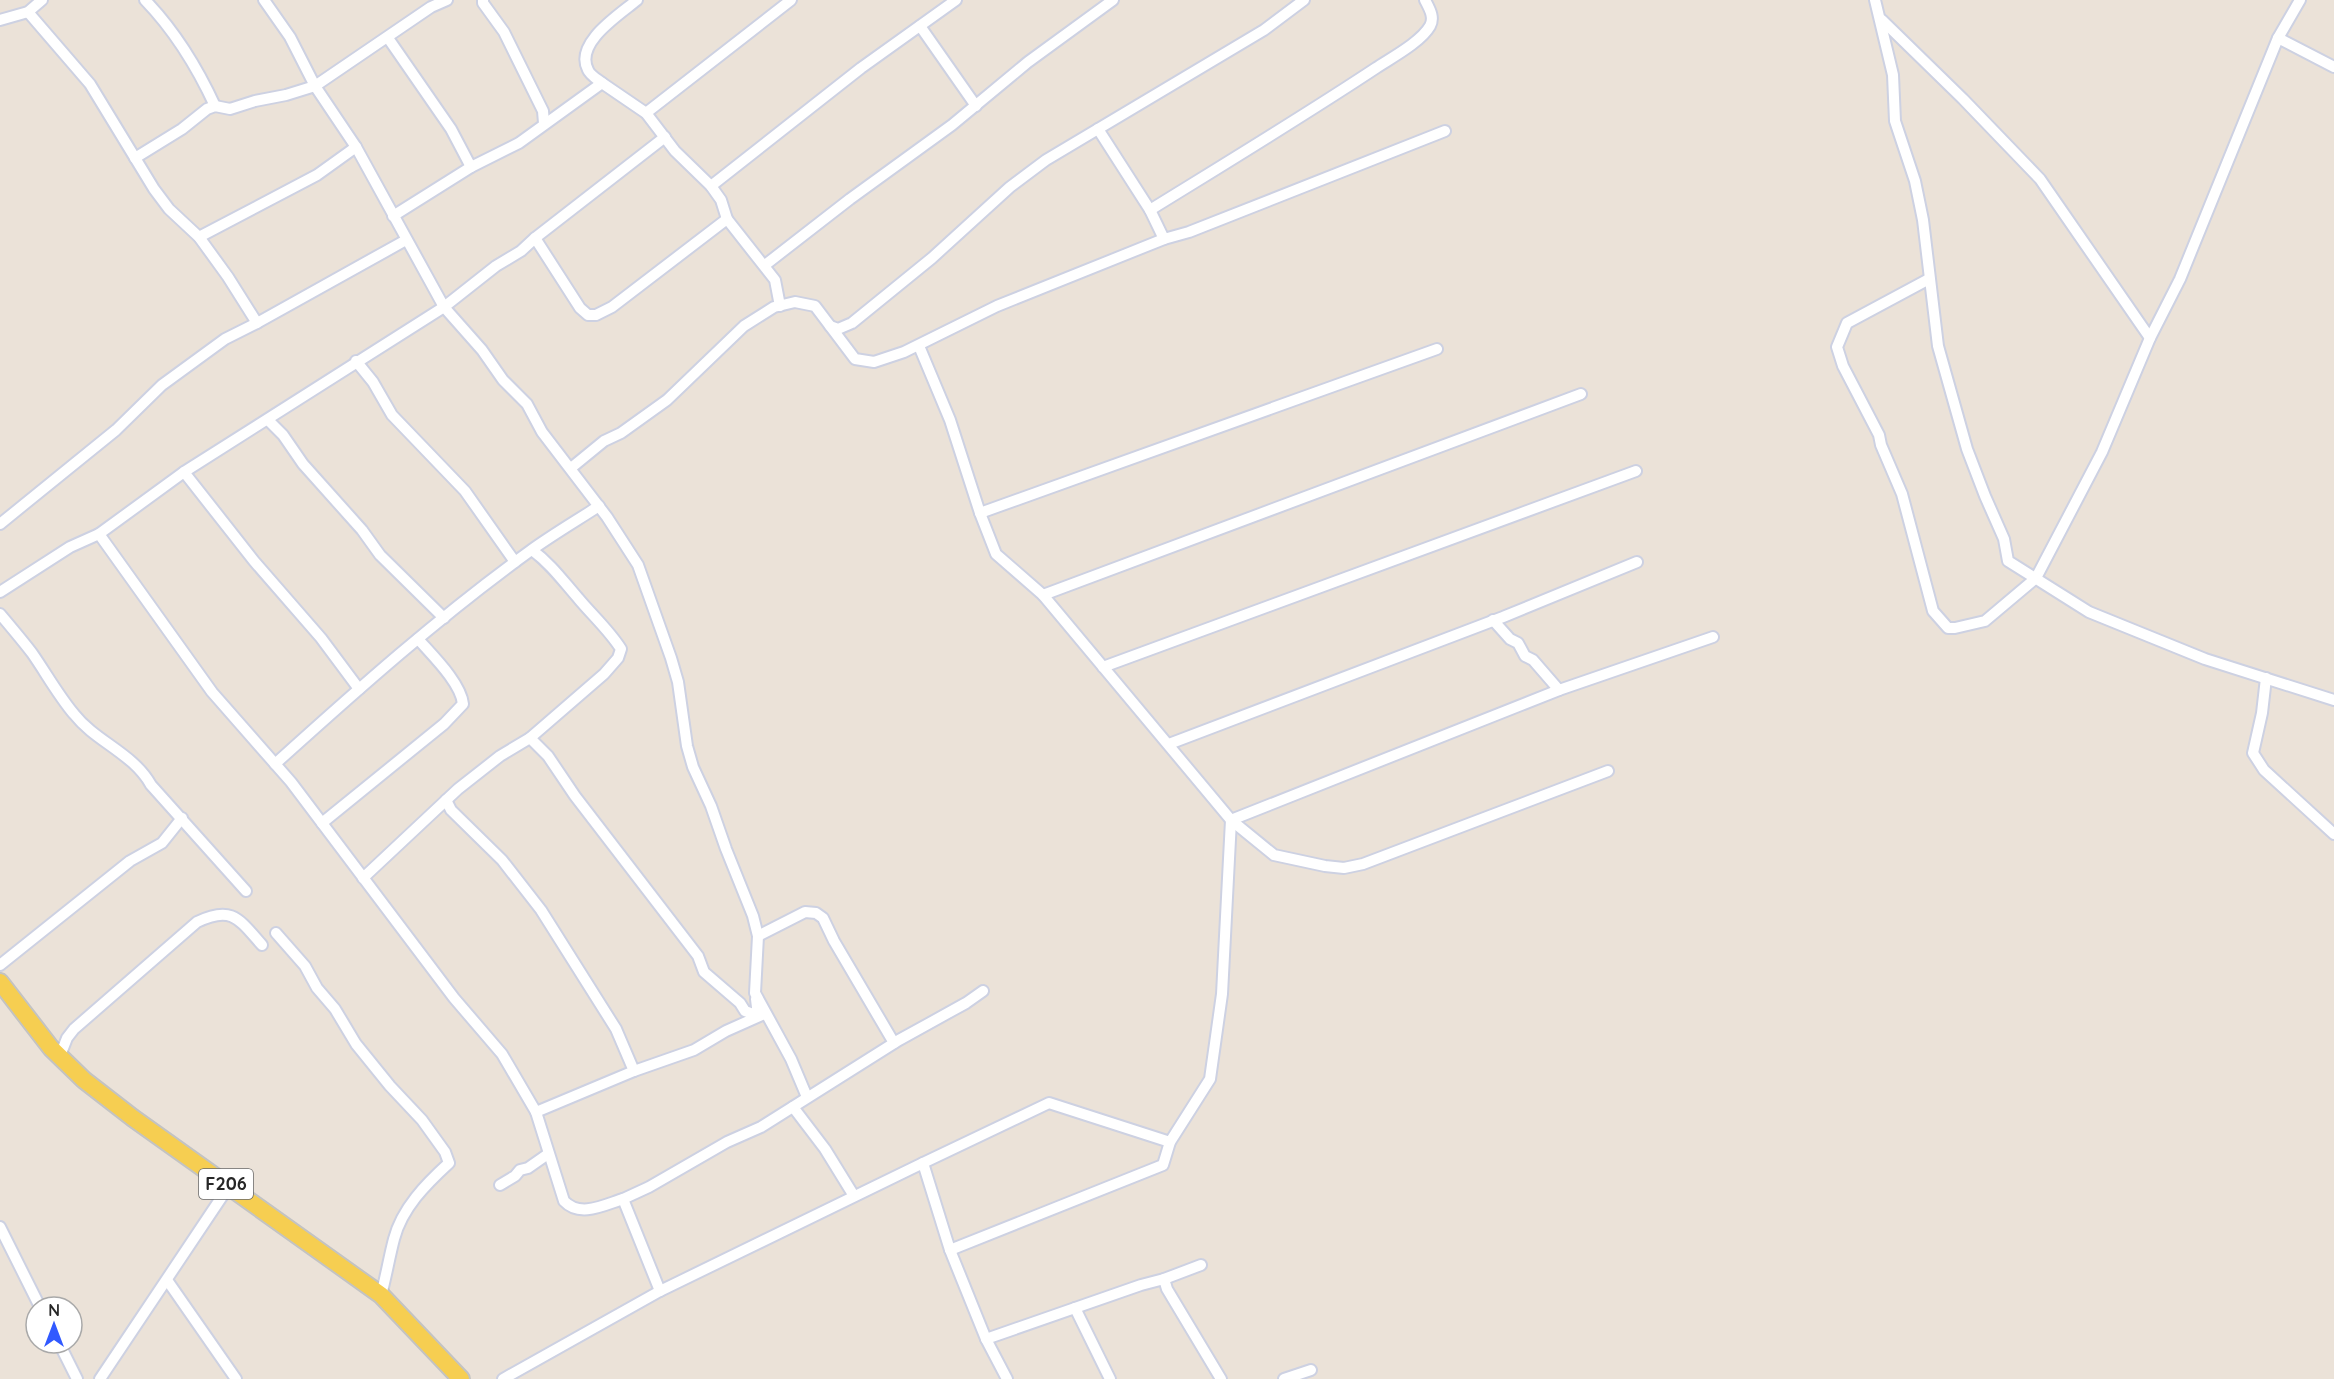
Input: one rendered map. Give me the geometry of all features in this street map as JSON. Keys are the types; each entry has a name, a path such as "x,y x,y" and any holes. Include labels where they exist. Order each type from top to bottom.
{"main road":[{"name":"F206","path":"0,982 51,1048 84,1080 133,1118 381,1295 460,1379"}],"street":[{"path":"0,20 28,12 42,0"},
{"path":"145,0 163,19 199,70 215,106"},
{"path":"264,0 290,37 315,86 356,147 444,307 482,350 503,380 527,404 542,432 625,542 645,583 671,657 678,682 685,737 693,767 711,806 753,916 758,936 755,993 762,1015 791,1059 807,1097"},
{"path":"135,158 182,129 207,109 215,106 230,110 255,100 286,95 315,86 431,7 447,0"},
{"path":"483,0 504,32 543,111 544,123"},
{"path":"637,0 605,26 590,43 584,57 588,72 646,113 675,151 711,186 721,200 727,219 775,280 780,306"},
{"path":"646,113 791,0"},
{"path":"711,186 861,68 956,0"},
{"path":"765,265 976,106 1028,62 1113,0"},
{"path":"830,326 838,329 852,323 932,258 1010,187 1046,160 1264,30 1304,0"},
{"path":"1150,210 1402,51 1427,30 1432,22 1425,0"},
{"path":"1875,0 1895,88 1895,121 1915,181 1923,220 1938,346 1967,449 2004,539 2008,561 2089,612 2205,659 2334,700"},
{"path":"1929,279 1846,323 1837,347 1879,435 1902,494 1933,611 1948,628 1955,628 1985,621 2036,578 2102,452 2150,338 2180,279 2278,38 2300,0"},
{"path":"28,12 90,84 169,209 199,237 257,323"},
{"path":"1881,20 1963,99 2040,179 2150,338"},
{"path":"920,26 976,106"},
{"path":"388,38 451,129 471,167"},
{"path":"2278,38 2334,68"},
{"path":"393,216 471,167 519,142 602,83"},
{"path":"1098,129 1150,210 1164,239"},
{"path":"571,468 604,441 621,433 667,400 744,326 769,310 795,302 815,306 855,359 874,362 919,346 998,306 1164,239 1189,232 1445,131"},
{"path":"0,592 70,547 99,534 184,472 444,307 496,266 521,251 666,137"},
{"path":"199,237 318,175 356,147"},
{"path":"535,238 580,308 588,315 596,315 612,307 628,293 648,281 727,219"},
{"path":"0,525 116,430 162,385 225,339 406,240"},
{"path":"919,346 950,420 980,513 996,554 1042,595 1231,820 1274,855 1344,868 1363,864 1608,771"},
{"path":"980,513 1437,349"},
{"path":"356,361 373,382 392,415 465,490 515,562"},
{"path":"1042,595 1581,394"},
{"path":"268,420 283,435 303,464 362,530 380,555 444,618"},
{"path":"1103,667 1636,471"},
{"path":"184,472 254,561 321,638 359,689"},
{"path":"274,764 444,618 515,562 599,506"},
{"path":"99,534 212,692 291,782 454,998 502,1054 536,1112 560,1193 569,1207 583,1211 623,1199 727,1142 761,1127 894,1043 983,991"},
{"path":"363,878 446,800 500,756 530,738 604,674 618,657 621,649 549,562 532,550"},
{"path":"1169,744 1493,620 1637,562"},
{"path":"0,614 32,653 74,715 104,743 133,761 142,770 151,785 246,891"},
{"path":"1493,620 1510,639 1518,643 1525,656 1533,660 1559,690"},
{"path":"1231,820 1559,690 1713,637"},
{"path":"322,823 444,724 463,704 463,697 457,687 418,639"},
{"path":"2266,678 2262,713 2253,753 2264,770 2334,834"},
{"path":"530,738 548,756 643,887 698,956 704,972 740,1003 745,1011 762,1015"},
{"path":"446,800 451,810 502,860 541,910 616,1029 634,1071"},
{"path":"0,965 130,861 162,843 182,818"},
{"path":"950,1250 1162,1165 1170,1142 1210,1079 1222,993 1231,820"},
{"path":"758,936 805,912 816,913 823,918 894,1043"},
{"path":"60,1056 67,1038 74,1029 197,922 213,915 230,915 249,930 262,945"},
{"path":"276,933 305,966 317,988 335,1009 356,1044 390,1086 422,1120 445,1152 449,1163 409,1206 394,1237 381,1295"},
{"path":"536,1112 634,1071 694,1050 762,1015"},
{"path":"503,1379 660,1291 1049,1103 1170,1142"},
{"path":"793,1107 825,1149 854,1196"},
{"path":"500,1185 548,1154"},
{"path":"923,1162 950,1250 986,1339 1007,1379"},
{"path":"100,1379 229,1186"},
{"path":"623,1199 660,1291"},
{"path":"0,1227 34,1295"},
{"path":"986,1339 1201,1265"},
{"path":"1164,1279 1167,1289 1221,1379"},
{"path":"167,1281 236,1379"},
{"path":"1075,1308 1110,1379"},
{"path":"65,1355 77,1379"},
{"path":"1284,1379 1311,1370"}]}
